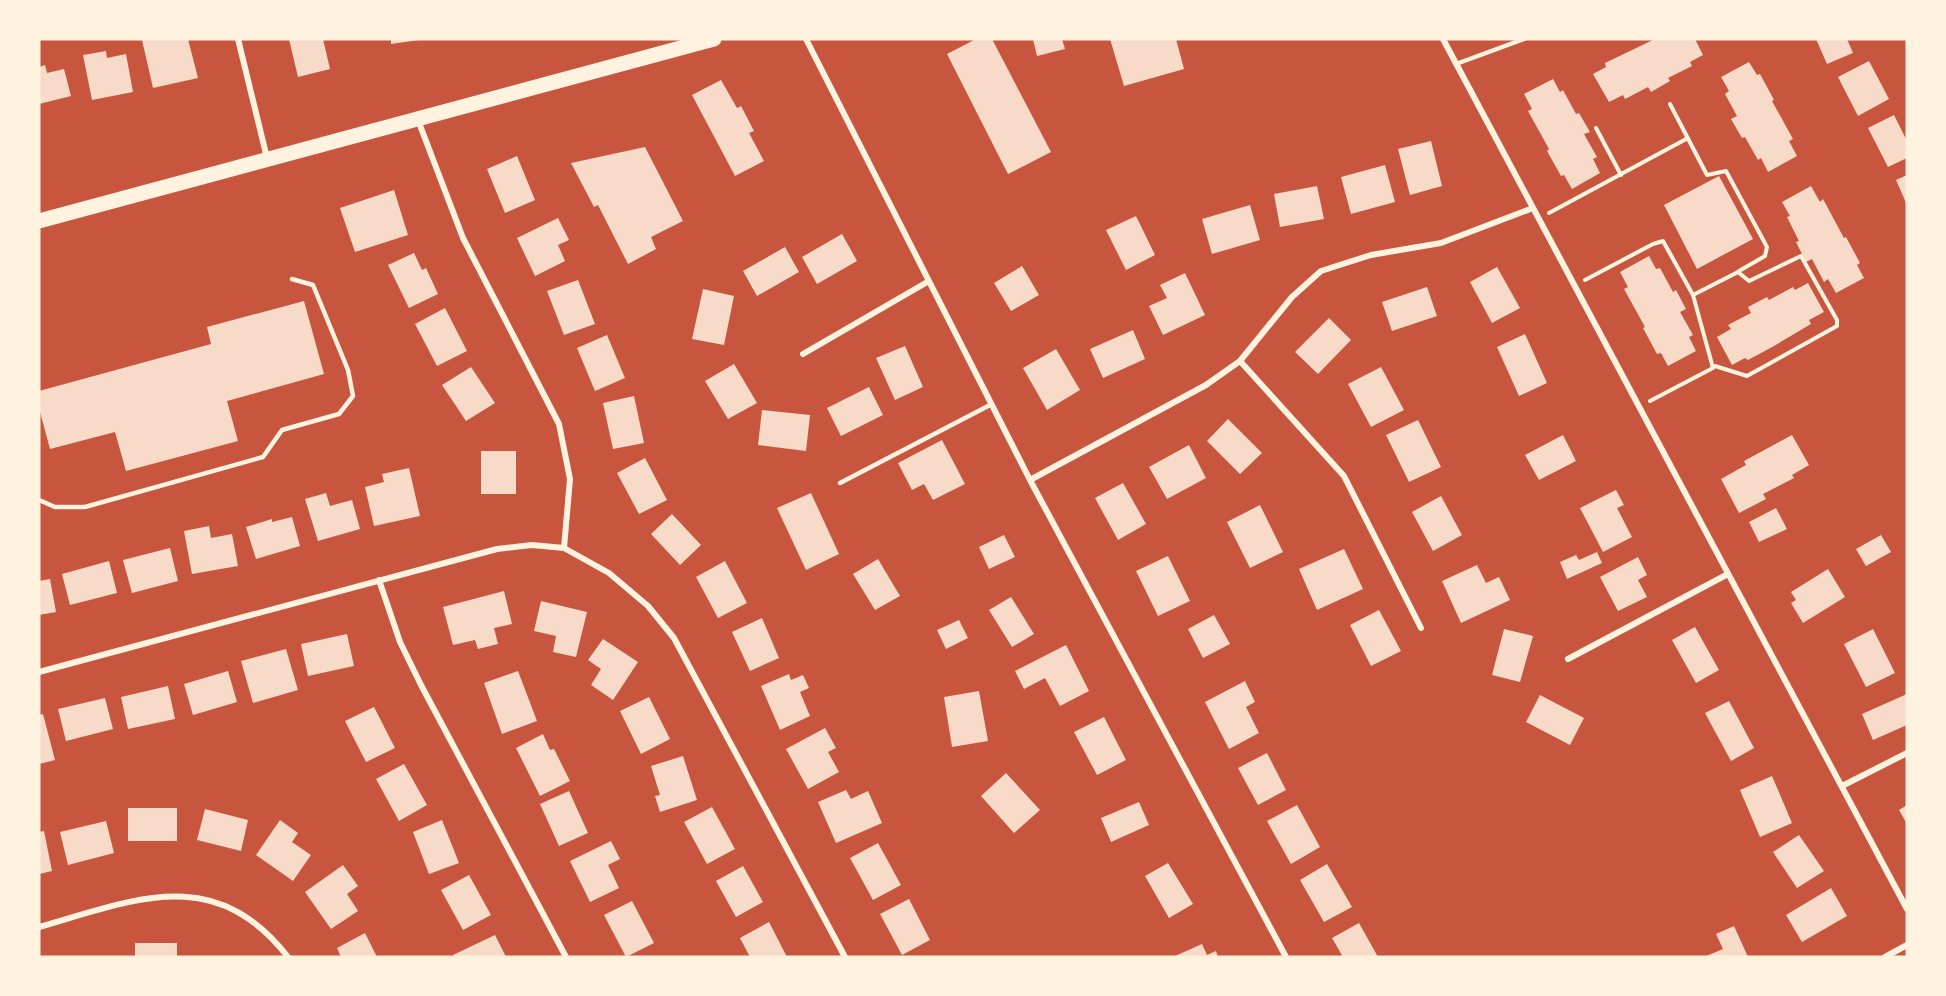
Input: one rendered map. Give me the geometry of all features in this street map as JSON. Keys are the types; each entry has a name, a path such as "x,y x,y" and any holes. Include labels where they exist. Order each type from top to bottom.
{"main road":[{"path":"39,221 714,39"}],"street":[{"path":"238,39 268,160"},
{"path":"806,39 1030,480 1286,957"},
{"path":"1443,39 1907,909"},
{"path":"418,120 463,238 560,424 570,479 564,548"},
{"path":"1030,480 1195,390 1240,361 1292,297 1321,271 1371,255 1441,243 1533,208"},
{"path":"802,354 929,281"},
{"path":"1240,361 1344,476 1421,628"},
{"path":"39,672 497,549 532,545 564,548 609,573 648,606 674,638 845,957"},
{"path":"1568,659 1728,574"},
{"path":"379,580 400,642 566,957"},
{"path":"1842,786 1907,753"},
{"path":"39,927 130,901 177,894 213,902 233,910 256,924 288,957"},
{"path":"1885,957 1907,945"}],"lane":[{"path":"1456,64 1524,39"},
{"path":"39,500 55,507 85,507 263,457 282,430 339,414 354,396 348,370 313,285 292,279"},
{"path":"840,483 992,404"}],"path":[{"path":"1670,104 1707,175 1726,171 1767,247 1765,256 1693,295"},
{"path":"1596,128 1622,175"},
{"path":"1548,214 1688,138"},
{"path":"1584,280 1653,243 1663,241 1693,295 1713,368"},
{"path":"1650,402 1713,368 1724,368 1747,376 1837,326 1837,320 1801,256 1749,281 1738,272"}],"building":[{"path":"188,39 198,78 153,88 142,40"},
{"path":"289,39 323,39 330,69 298,77"},
{"path":"391,39 419,39 419,40 391,44"},
{"path":"976,39 992,39 1051,152 1008,174 947,54"},
{"path":"1033,39 1062,39 1065,49 1037,56"},
{"path":"1110,39 1176,39 1184,69 1124,86"},
{"path":"1655,39 1695,39 1703,55 1690,62 1692,66 1668,78 1670,81 1651,92 1648,87 1625,99 1623,95 1609,102 1593,74 1606,67 1605,63"},
{"path":"1816,39 1847,39 1853,53 1827,64"},
{"path":"106,51 107,58 126,54 133,92 92,100 83,55"},
{"path":"1869,61 1889,99 1858,116 1838,77"},
{"path":"1749,62 1757,75 1760,74 1774,100 1772,101 1793,139 1789,141 1797,156 1768,172 1761,158 1758,160 1731,119 1737,116 1725,94 1729,91 1721,77"},
{"path":"45,65 47,73 64,69 71,96 39,104 39,67"},
{"path":"1553,79 1560,92 1563,90 1576,114 1579,113 1590,132 1584,134 1597,157 1593,159 1600,173 1572,189 1564,175 1561,176 1547,151 1549,149 1528,111 1532,109 1524,94"},
{"path":"721,80 737,108 741,106 754,131 749,133 764,161 735,176 692,95"},
{"path":"1894,115 1907,141 1907,158 1888,167 1868,128"},
{"path":"1431,141 1442,186 1410,195 1398,149"},
{"path":"645,147 683,221 651,237 656,249 628,264 598,205 594,207 571,163"},
{"path":"517,156 535,200 505,213 487,169"},
{"path":"1385,165 1395,202 1351,214 1341,177"},
{"path":"1907,175 1907,205 1896,180"},
{"path":"1719,176 1753,239 1697,269 1664,205"},
{"path":"1317,186 1324,219 1280,227 1274,194"},
{"path":"1811,186 1820,202 1823,199 1844,238 1846,237 1860,263 1857,265 1864,278 1836,293 1828,279 1824,282 1812,259 1806,262 1787,217 1790,216 1782,202"},
{"path":"394,190 408,235 355,252 340,208"},
{"path":"1250,205 1260,240 1212,254 1202,219"},
{"path":"1136,216 1155,255 1126,270 1106,230"},
{"path":"558,218 569,240 558,245 565,261 535,276 517,238"},
{"path":"842,234 857,261 817,284 802,257"},
{"path":"785,247 799,272 757,296 743,271"},
{"path":"414,253 422,270 426,268 438,294 409,308 388,265"},
{"path":"1649,256 1656,269 1660,268 1673,292 1676,290 1686,309 1680,312 1693,335 1689,337 1696,351 1668,366 1661,353 1657,354 1643,328 1645,327 1624,289 1628,287 1620,272"},
{"path":"1022,266 1039,295 1011,311 994,283"},
{"path":"1497,267 1520,308 1492,323 1470,282"},
{"path":"1185,273 1205,315 1163,335 1149,306 1167,298 1160,285"},
{"path":"578,280 595,324 564,335 547,291"},
{"path":"1808,283 1824,312 1809,320 1811,324 1774,346 1748,360 1745,358 1732,365 1717,337 1731,329 1728,325 1751,313 1748,307 1767,297 1769,300 1793,287 1795,290"},
{"path":"1427,287 1437,316 1392,331 1382,302"},
{"path":"703,289 734,296 724,345 692,339"},
{"path":"304,301 324,374 227,401 238,441 126,471 115,432 50,449 39,408 39,391 211,344 207,327"},
{"path":"445,308 467,351 437,366 415,324"},
{"path":"1329,318 1351,340 1318,374 1295,352"},
{"path":"1133,330 1145,359 1103,378 1090,349"},
{"path":"1525,334 1547,383 1519,396 1497,347"},
{"path":"607,335 625,378 595,391 577,348"},
{"path":"905,346 923,387 895,400 876,358"},
{"path":"1056,349 1080,390 1047,410 1023,368"},
{"path":"734,364 757,403 728,419 705,381"},
{"path":"471,367 495,403 466,421 442,385"},
{"path":"1381,367 1404,410 1371,427 1348,384"},
{"path":"869,387 883,415 841,436 827,408"},
{"path":"634,396 644,443 613,449 603,403"},
{"path":"762,410 810,415 806,451 758,445"},
{"path":"1228,419 1262,453 1240,474 1207,441"},
{"path":"1418,420 1441,467 1409,482 1386,435"},
{"path":"1563,435 1576,461 1539,480 1525,455"},
{"path":"1792,435 1809,465 1792,475 1794,478 1763,494 1766,499 1739,513 1721,479 1746,465 1744,461"},
{"path":"942,440 965,484 933,500 924,484 912,490 898,463"},
{"path":"1189,445 1206,478 1167,499 1149,467"},
{"path":"481,451 516,451 516,494 481,494"},
{"path":"645,458 667,500 639,514 617,473"},
{"path":"409,468 420,516 374,526 365,487 384,482 382,474"},
{"path":"1123,483 1146,524 1118,540 1095,498"},
{"path":"1616,490 1624,505 1617,508 1632,537 1603,552 1580,508"},
{"path":"326,493 330,506 352,500 360,529 318,541 305,499"},
{"path":"811,493 839,554 806,570 777,508"},
{"path":"1441,496 1462,535 1433,551 1412,512"},
{"path":"1260,505 1283,552 1250,568 1227,522"},
{"path":"1776,508 1787,529 1759,542 1749,522"},
{"path":"672,514 701,545 680,565 651,534"},
{"path":"292,517 300,546 256,559 246,527 272,519 272,522"},
{"path":"209,526 211,538 232,534 238,566 192,574 184,531"},
{"path":"1004,535 1015,557 989,569 979,547"},
{"path":"1881,535 1891,552 1866,566 1856,549"},
{"path":"170,548 178,581 132,593 123,560"},
{"path":"1344,549 1363,589 1317,610 1299,569"},
{"path":"1597,552 1602,563 1567,579 1560,562 1576,555 1579,560"},
{"path":"1168,556 1190,601 1158,616 1136,571"},
{"path":"1638,557 1647,575 1638,580 1647,597 1618,611 1600,577"},
{"path":"878,559 900,596 875,610 853,574"},
{"path":"109,561 117,593 70,605 62,574"},
{"path":"725,561 747,603 718,618 696,577"},
{"path":"1477,565 1486,583 1499,577 1510,600 1461,623 1442,581"},
{"path":"1828,569 1845,597 1803,623 1791,603 1796,600 1791,592"},
{"path":"50,579 56,612 39,615 39,581"},
{"path":"504,591 512,624 494,628 498,644 478,649 475,640 453,645 443,607"},
{"path":"1011,597 1034,634 1012,647 989,610"},
{"path":"541,601 587,612 576,657 553,652 556,636 534,631"},
{"path":"1379,610 1401,651 1371,666 1350,625"},
{"path":"1214,615 1230,644 1203,658 1188,629"},
{"path":"762,618 779,658 750,671 732,632"},
{"path":"959,620 968,638 946,649 937,630"},
{"path":"1695,627 1719,670 1696,683 1672,640"},
{"path":"1504,629 1533,636 1520,682 1492,675"},
{"path":"1873,629 1895,673 1866,687 1844,644"},
{"path":"347,634 354,666 308,676 301,644"},
{"path":"603,639 638,662 613,700 591,685 601,669 588,660"},
{"path":"1066,645 1089,691 1060,706 1045,678 1024,689 1015,671"},
{"path":"286,649 298,690 253,703 241,661"},
{"path":"228,671 237,702 193,715 184,684"},
{"path":"518,671 537,721 502,734 484,683"},
{"path":"789,674 791,680 803,675 809,688 800,692 810,716 780,730 761,686"},
{"path":"1245,681 1255,702 1246,707 1259,733 1229,749 1205,702"},
{"path":"168,686 175,719 128,729 121,697"},
{"path":"979,691 988,741 952,747 944,697"},
{"path":"1907,694 1907,725 1873,740 1862,714"},
{"path":"1540,695 1584,718 1570,745 1526,722"},
{"path":"649,697 670,739 641,754 620,711"},
{"path":"105,698 113,729 66,741 58,709"},
{"path":"1729,701 1754,748 1731,761 1705,713"},
{"path":"374,707 395,748 366,762 345,721"},
{"path":"43,714 55,760 39,764 39,715"},
{"path":"1104,717 1126,760 1097,775 1074,732"},
{"path":"825,728 836,748 828,752 839,772 808,789 786,749"},
{"path":"543,734 550,750 554,749 570,781 540,796 516,748"},
{"path":"1267,753 1286,790 1258,805 1238,768"},
{"path":"683,756 697,800 660,812 655,796 660,795 651,766"},
{"path":"404,764 427,805 399,821 376,779"},
{"path":"1006,773 1040,810 1014,833 981,796"},
{"path":"1772,776 1792,823 1760,837 1740,790"},
{"path":"846,790 851,799 868,791 882,823 836,843 818,802"},
{"path":"569,791 588,833 559,846 540,804"},
{"path":"1139,802 1149,825 1111,842 1101,818"},
{"path":"1297,805 1320,847 1291,864 1267,821"},
{"path":"1907,805 1907,824 1899,810"},
{"path":"712,807 735,849 707,864 684,822"},
{"path":"128,808 177,808 177,841 128,841"},
{"path":"205,809 248,820 241,851 197,840"},
{"path":"280,820 298,833 292,842 311,855 293,881 256,855"},
{"path":"442,820 459,863 429,874 413,832"},
{"path":"106,821 114,853 68,865 60,832"},
{"path":"44,831 52,871 39,874 39,832"},
{"path":"1799,835 1824,871 1797,888 1773,852"},
{"path":"611,841 620,859 608,865 619,888 590,902 570,861"},
{"path":"878,843 901,885 873,900 850,858"},
{"path":"1168,863 1193,904 1169,918 1145,876"},
{"path":"1327,864 1352,907 1324,922 1300,880"},
{"path":"343,865 358,886 347,894 358,911 331,929 305,892"},
{"path":"743,866 763,902 736,917 716,881"},
{"path":"469,875 491,915 463,930 441,890"},
{"path":"1831,888 1847,916 1802,942 1786,915"},
{"path":"909,899 930,940 902,955 880,914"},
{"path":"632,901 654,943 626,957 604,915"},
{"path":"769,922 787,957 750,957 740,938"},
{"path":"1359,923 1378,957 1343,957 1332,938"},
{"path":"1734,926 1748,957 1704,957 1723,949 1716,934"},
{"path":"365,933 377,957 341,957 337,948"},
{"path":"495,935 506,957 454,957 453,955"},
{"path":"135,943 177,943 177,957 135,957"},
{"path":"1202,944 1207,955 1216,951 1218,957 1173,957"}]}
